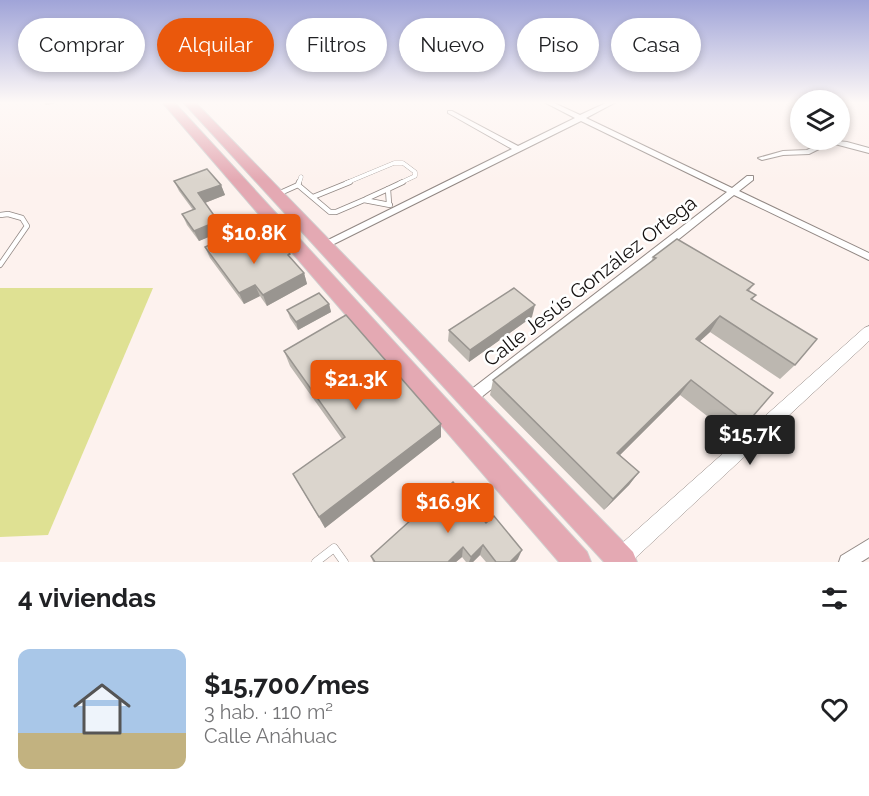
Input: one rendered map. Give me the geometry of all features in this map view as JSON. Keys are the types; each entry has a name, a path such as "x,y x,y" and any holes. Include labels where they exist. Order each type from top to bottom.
{"main road":[{"path":"205,128 577,562"},
{"path":"209,128 277,194 618,561"}],"street":[{"path":"480,128 518,149"},
{"path":"325,245 392,207 558,128"},
{"path":"603,128 869,257"},
{"path":"762,158 783,153 809,152 830,141 869,151"},
{"name":"Calle Jesús González Ortega","path":"469,399 750,178"},
{"path":"618,561 869,332"},
{"path":"847,562 869,547"}],"lane":[{"path":"298,185 330,212 336,212 412,178 415,172 403,163 394,163 313,197"},
{"path":"277,194 298,185 301,177"},
{"path":"364,200 392,207 388,189"},
{"path":"0,215 9,214 22,218 27,226 0,265"},
{"path":"316,562 334,548 344,562"}],"green space":[{"path":"0,288 153,288 48,535 0,537"}],"building":[{"path":"207,169 221,185 198,193 218,221 194,231 182,214 195,209 174,181"},
{"path":"235,233 253,255 280,242 304,273 263,295 255,285 239,293 205,247"},
{"path":"677,239 754,284 747,290 756,295 751,299 817,339 795,365 720,316 696,339 773,393 747,423 691,380 617,453 639,472 613,499 493,380 656,258 653,257"},
{"path":"514,288 535,305 470,350 449,330"},
{"path":"319,293 329,304 296,322 287,310"},
{"path":"346,315 441,424 319,517 293,474 345,437 284,351"},
{"path":"453,482 486,523 494,516 522,550 510,562 496,562 483,545 471,557 463,547 448,562 375,562 371,556"}]}
